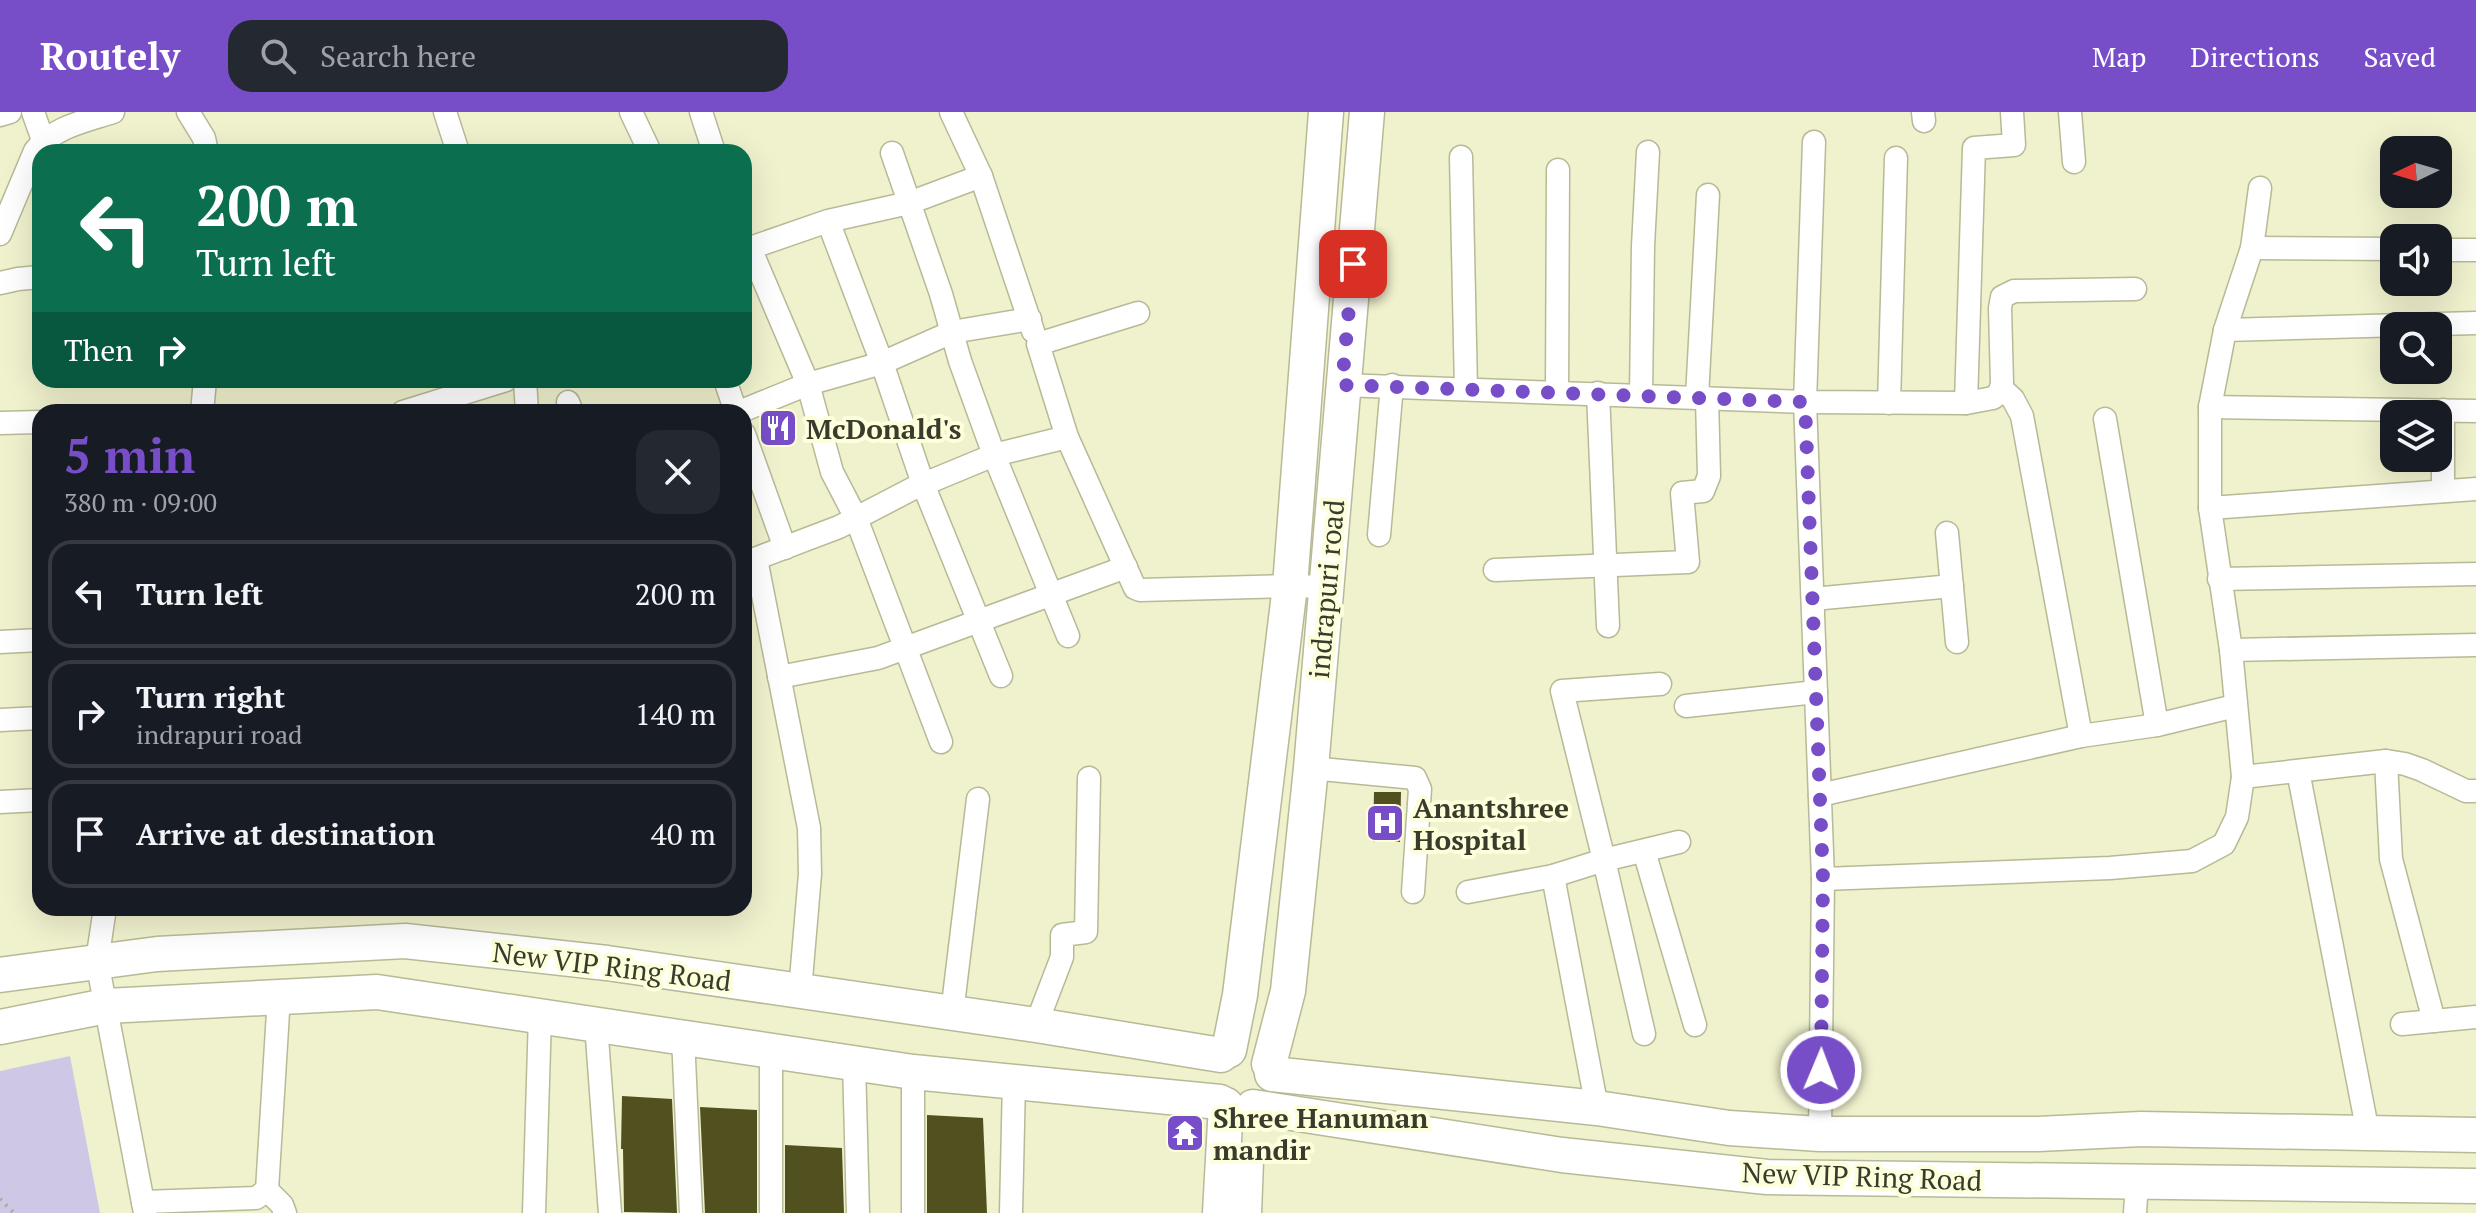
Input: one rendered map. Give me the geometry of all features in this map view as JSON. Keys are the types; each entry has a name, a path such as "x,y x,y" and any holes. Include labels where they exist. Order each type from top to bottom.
{"main road":[{"name":"indrapuri road","path":"1225,1052 1240,995 1290,586 1326,112"},
{"name":"indrapuri road","path":"1270,1069 1288,991 1311,768 1367,112"},
{"name":"New VIP Ring Road","path":"0,975 157,954 405,941 607,963 1225,1052"},
{"name":"New VIP Ring Road","path":"0,1027 106,1006 377,992 913,1072 1237,1106 1562,1155 1767,1177 2136,1197 2476,1186"},
{"path":"1237,1106 1266,1098 1271,1089 1270,1069 1258,1052 1249,1048 1225,1052 1214,1062 1210,1082 1237,1106 1244,1213"},
{"name":"New VIP Ring Road","path":"1270,1069 1597,1108 1729,1128 1820,1134 2038,1134 2141,1129 2476,1135"},
{"path":"1220,1213 1237,1106"}],"street":[{"path":"0,115 10,112"},
{"path":"33,112 43,140"},
{"path":"40,144 58,131 113,112"},
{"path":"188,112 205,144"},
{"path":"445,112 455,144"},
{"path":"631,112 646,144"},
{"path":"701,112 711,144"},
{"path":"951,112 981,176 1067,437 1135,588 1328,587"},
{"path":"1966,403 1974,148 2014,145 2012,112"},
{"path":"2070,112 2074,162"},
{"path":"1814,142 1805,402 1823,879 1820,1134"},
{"path":"1641,395 1648,152"},
{"path":"892,153 994,455 1068,636"},
{"path":"1461,157 1466,389"},
{"path":"0,234 32,158"},
{"path":"1889,403 1896,158"},
{"path":"1557,392 1558,170"},
{"path":"752,242 909,203 981,176"},
{"path":"1823,879 2110,868 2192,861 2224,844 2237,817 2243,777 2231,650 2210,508 2210,407 2225,330 2252,248 2260,188"},
{"path":"1495,570 1688,562 1682,493 1703,491 1709,476 1702,397 1708,195"},
{"path":"828,221 882,363 923,484 1001,676"},
{"path":"2252,248 2380,249"},
{"path":"2452,250 2476,250"},
{"path":"752,255 808,384 832,472 856,518 941,742"},
{"path":"0,283 32,278"},
{"path":"1342,385 1805,402 1966,403 1993,398 2001,388 2002,297 2014,291 2135,289"},
{"path":"1038,344 1138,313"},
{"path":"752,406 808,384 882,363 952,332 1030,319"},
{"path":"2225,330 2476,323"},
{"path":"1379,535 1392,385"},
{"path":"429,404 480,388"},
{"path":"2001,388 2013,399 2022,416 2081,736"},
{"path":"1598,393 1608,626"},
{"path":"2210,407 2380,409"},
{"path":"2452,410 2476,411"},
{"path":"2105,419 2157,725"},
{"path":"0,423 32,422"},
{"path":"752,560 856,518 923,484 994,455 1067,437"},
{"path":"752,456 785,548"},
{"path":"2443,472 2443,491"},
{"path":"2210,508 2476,489"},
{"path":"1947,533 1957,642"},
{"path":"779,677 878,658 1126,567"},
{"path":"752,569 779,677 809,828 800,991"},
{"path":"2219,579 2476,574"},
{"path":"1813,599 1952,586"},
{"path":"0,642 32,640"},
{"path":"2231,650 2476,645"},
{"path":"1644,1034 1562,691 1660,684"},
{"path":"1686,706 1816,692"},
{"path":"1820,795 2081,736 2157,725 2235,706"},
{"path":"0,720 32,718"},
{"path":"2243,777 2386,761 2405,764 2466,791 2476,791"},
{"path":"2386,761 2391,859 2434,1021"},
{"path":"1311,768 1415,778 1420,789 1413,892"},
{"path":"2298,771 2368,1133"},
{"path":"1036,1025 1062,957 1062,935 1086,932 1089,778"},
{"path":"952,1013 978,799"},
{"path":"0,802 32,800"},
{"path":"1468,892 1553,876 1679,842"},
{"path":"1644,851 1695,1025"},
{"path":"1553,876 1597,1108"},
{"path":"104,916 97,961 144,1207 256,1198 267,1190"},
{"path":"279,996 267,1190 282,1205 285,1213"},
{"path":"534,1213 540,1015"},
{"path":"2402,1024 2476,1017"},
{"path":"596,1024 610,1213"},
{"path":"683,1037 691,1213"},
{"path":"771,1050 771,1213"},
{"path":"854,1062 858,1213"},
{"path":"913,1072 913,1213"},
{"path":"1011,1213 1014,1081"}],"path":[{"path":"0,1199 14,1213"}],"shaded area":[{"path":"70,1056 100,1213 0,1213 0,1071"}],"building":[{"path":"1374,792 1401,792 1400,842 1373,842"},
{"path":"622,1096 672,1099 677,1213 624,1212"},
{"path":"700,1107 757,1110 757,1213 705,1213"},
{"path":"927,1115 983,1118 987,1213 927,1213"},
{"path":"785,1145 842,1148 844,1213 785,1213"}],"place":[{"name":"McDonald's","path":"778,428"},
{"name":"Anantshree Hospital","path":"1385,823"},
{"name":"Shree Hanuman mandir","path":"1185,1133"}],"route":[{"path":"1353,264 1342,385 1805,402 1823,879 1821,1070"}]}
